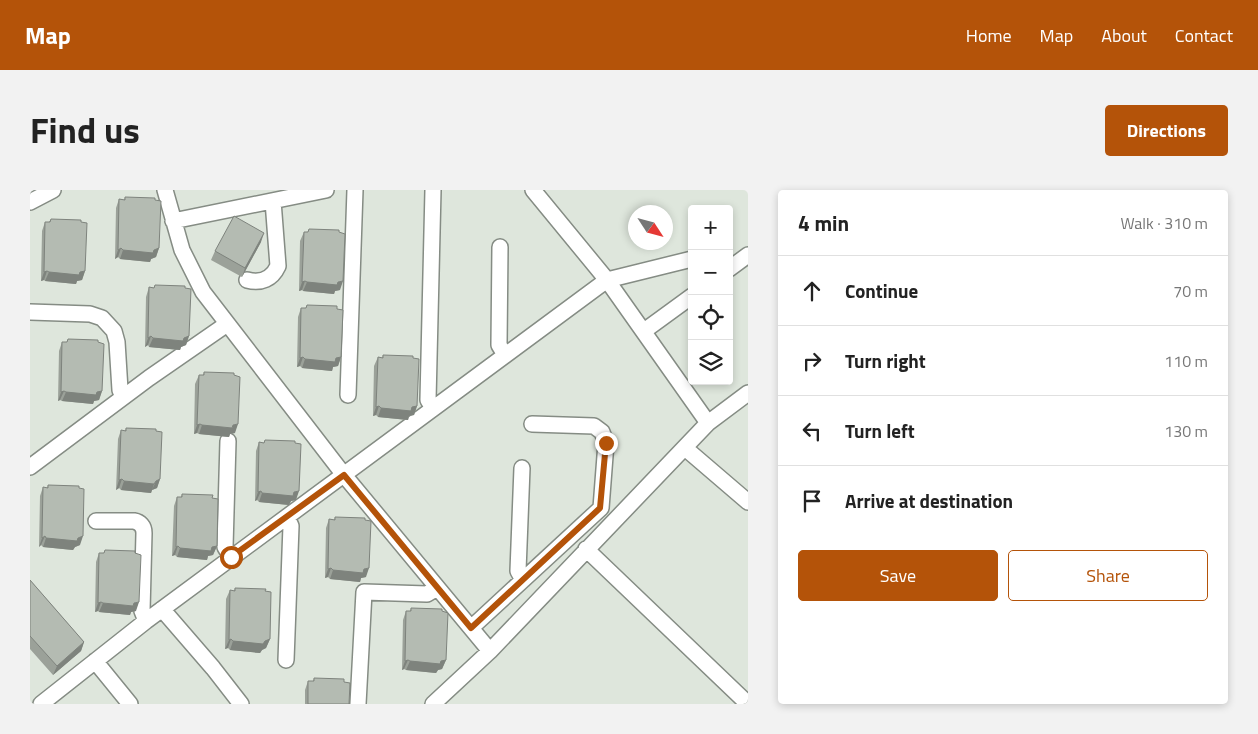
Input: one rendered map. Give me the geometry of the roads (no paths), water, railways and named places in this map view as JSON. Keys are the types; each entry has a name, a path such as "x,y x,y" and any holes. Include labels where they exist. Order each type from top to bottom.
{"street":[{"path":"30,202 53,190"},
{"path":"165,190 182,250 203,292 344,475 490,651"},
{"path":"173,221 326,190"},
{"path":"348,395 355,190"},
{"path":"433,190 428,400 433,408"},
{"path":"533,190 607,280 708,423"},
{"path":"247,280 256,282 266,280 274,274 278,266 273,201"},
{"path":"500,247 499,345 505,355"},
{"path":"41,704 231,557 607,280 688,260"},
{"path":"644,331 688,299"},
{"path":"30,312 90,314 102,318 114,331 117,342 120,390 123,397"},
{"path":"30,467 123,397 227,324"},
{"path":"433,704 490,651 708,423 745,400"},
{"path":"471,628 600,508 606,443 602,432 594,426 532,424"},
{"path":"228,441 225,547 231,557"},
{"path":"685,448 748,502"},
{"path":"522,468 518,571 523,580"},
{"path":"286,660 291,526 287,517"},
{"path":"96,521 134,521 142,527 144,533 142,611 146,621"},
{"path":"586,549 748,704"},
{"path":"358,704 364,592 427,594 437,588"},
{"path":"162,609 241,704"},
{"path":"95,661 130,704"}]}
